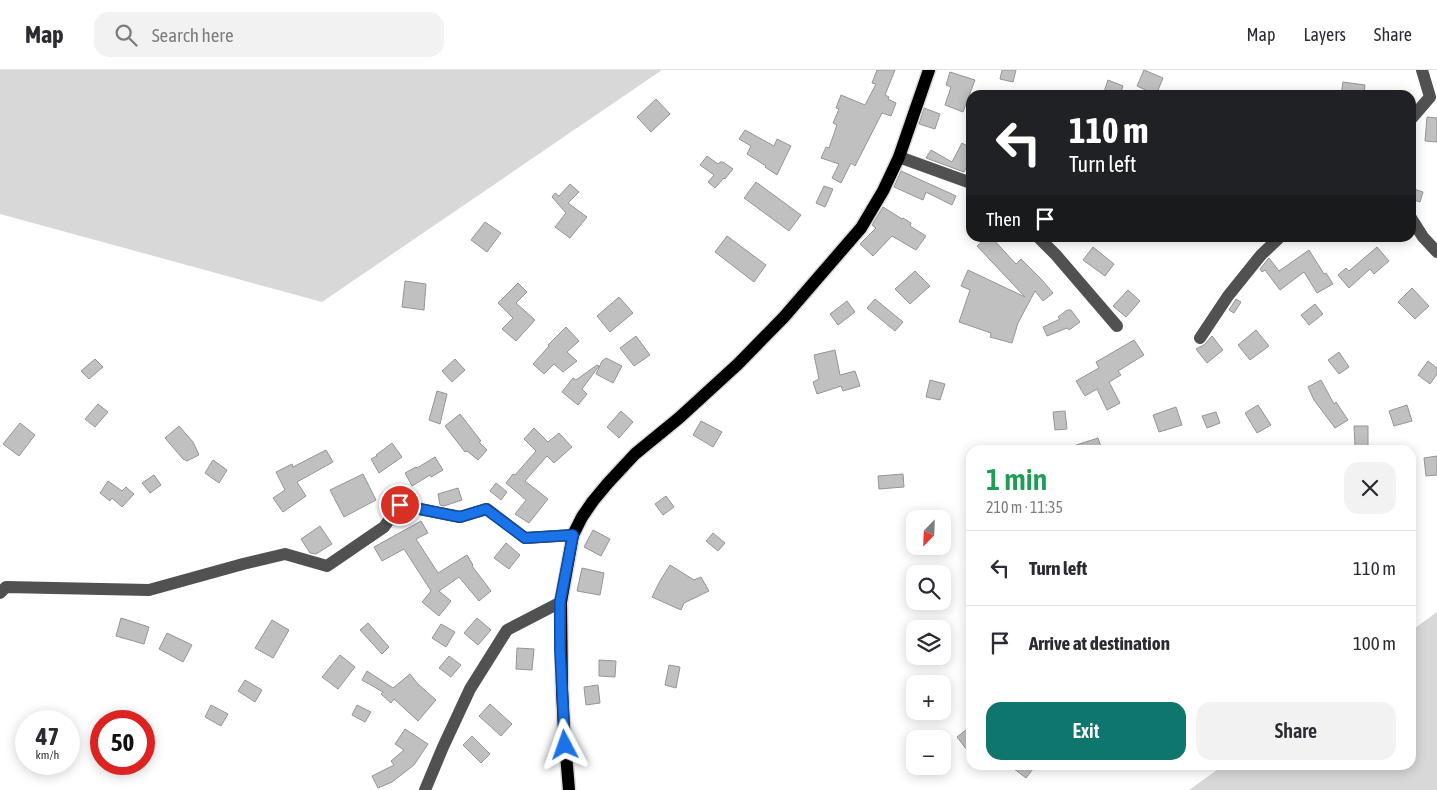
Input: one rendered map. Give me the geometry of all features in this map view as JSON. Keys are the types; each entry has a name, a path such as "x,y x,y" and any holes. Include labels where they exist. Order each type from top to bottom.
{"main road":[{"path":"569,790 562,690 560,602 573,535 582,517 593,501 629,461 738,364 784,317 861,228 883,191 899,156 929,70"}],"street":[{"path":"1416,113 1430,98 1422,70"},
{"path":"899,156 966,181"},
{"path":"1416,226 1437,252"},
{"path":"1043,242 1117,326"},
{"path":"1200,338 1228,296 1261,255 1275,242"},
{"path":"0,594 6,587 149,590 285,554 327,566 384,527 400,505 460,517 486,509 525,538 573,535"},
{"path":"426,790 443,747 470,690 507,630 560,602"}],"shaded area":[{"path":"0,70 662,70 322,302 0,214"},
{"path":"1437,612 1437,790 1189,790 1217,770 1416,770 1416,627"}],"building":[{"path":"877,70 895,70 885,95 896,103 891,116 882,113 855,166 851,163 841,183 832,178 839,164 821,158 826,147 829,148 837,125 833,123 839,109 836,108 841,95 865,105 876,84 872,83"},
{"path":"1002,70 1016,70 1013,82 1000,79"},
{"path":"1144,70 1163,78 1158,90 1145,90 1137,86"},
{"path":"950,72 975,80 971,90 966,90 966,104 963,112 945,105 951,87 946,85"},
{"path":"1108,80 1123,86 1122,90 1105,90"},
{"path":"1343,82 1365,85 1364,90 1342,90"},
{"path":"656,99 670,114 651,132 637,117"},
{"path":"924,108 940,114 935,129 919,124"},
{"path":"1427,117 1437,118 1437,142 1425,141"},
{"path":"745,130 774,146 777,139 791,146 777,175 747,154 751,146 739,139"},
{"path":"962,143 966,145 966,168 964,172 926,158 931,150 952,162"},
{"path":"707,156 718,164 723,162 733,169 715,188 708,182 714,175 700,165"},
{"path":"901,171 956,196 952,205 926,192 923,200 894,187"},
{"path":"756,182 801,215 789,231 744,198"},
{"path":"570,184 579,192 568,203 587,217 570,238 555,227 566,213 552,197 555,193 559,196"},
{"path":"824,186 833,189 825,207 816,203"},
{"path":"1416,190 1423,192 1420,202 1416,201"},
{"path":"883,207 911,223 910,226 926,236 916,250 892,236 873,256 860,244 876,228 872,225"},
{"path":"485,222 501,233 487,252 471,240"},
{"path":"727,236 766,265 754,282 715,252"},
{"path":"982,242 996,242 1016,264 1021,259 1053,293 1043,301 1035,291 1018,323 1012,343 990,337 991,333 959,322 970,290 961,286 968,270 1025,297 977,246"},
{"path":"1093,247 1114,264 1105,276 1083,260"},
{"path":"1377,247 1389,261 1374,274 1370,269 1349,288 1338,275 1346,268 1349,271"},
{"path":"1309,250 1324,274 1326,273 1333,284 1317,293 1304,272 1280,290 1265,270 1262,272 1260,269 1269,258 1279,271"},
{"path":"915,271 930,286 910,304 895,289"},
{"path":"405,281 426,284 424,310 402,307"},
{"path":"518,283 527,292 516,303 535,320 516,341 502,329 513,318 498,303"},
{"path":"1412,288 1429,306 1415,319 1398,302"},
{"path":"1128,290 1140,301 1126,317 1113,306"},
{"path":"619,297 633,313 610,332 597,316"},
{"path":"875,299 903,322 895,331 867,308"},
{"path":"1236,299 1241,302 1234,313 1229,310"},
{"path":"847,301 855,312 838,325 830,314"},
{"path":"1315,304 1323,314 1309,325 1301,315"},
{"path":"1067,310 1071,310 1080,322 1069,330 1067,328 1047,336 1043,327 1060,319 1058,317"},
{"path":"566,327 579,341 567,352 577,361 563,372 554,364 544,374 533,364"},
{"path":"1256,330 1269,346 1250,360 1238,345"},
{"path":"636,336 650,355 634,366 620,348"},
{"path":"1212,336 1223,350 1207,363 1196,349 1204,345"},
{"path":"1134,340 1144,355 1118,371 1121,375 1109,382 1120,403 1107,410 1097,389 1085,396 1076,381 1099,368 1096,362"},
{"path":"835,350 840,375 855,371 860,386 843,391 841,386 817,394 813,382 819,379 814,355"},
{"path":"1339,352 1349,367 1339,374 1328,360"},
{"path":"606,358 622,366 613,383 596,374 602,361"},
{"path":"95,359 103,367 89,379 81,371"},
{"path":"455,359 465,370 452,382 442,371"},
{"path":"1428,361 1437,368 1437,374 1430,384 1418,375"},
{"path":"597,365 599,366 582,389 587,394 578,405 562,392 573,378 576,380"},
{"path":"930,380 945,384 940,400 926,397"},
{"path":"1321,380 1334,404 1336,402 1348,420 1335,428 1314,400 1308,387"},
{"path":"437,391 447,394 440,424 429,420"},
{"path":"98,404 108,412 95,427 85,419"},
{"path":"1258,405 1271,425 1257,433 1245,413"},
{"path":"1407,405 1412,421 1394,426 1389,411"},
{"path":"1176,407 1182,425 1159,432 1153,415"},
{"path":"621,411 633,422 619,438 607,427"},
{"path":"1065,411 1067,429 1055,430 1053,412"},
{"path":"1216,412 1220,423 1207,428 1202,416"},
{"path":"460,414 481,441 479,442 487,450 478,460 467,451 465,452 445,426"},
{"path":"701,421 722,432 713,447 693,435"},
{"path":"20,423 35,435 19,456 3,444"},
{"path":"179,426 193,442 199,455 187,461 183,459 165,438"},
{"path":"1354,426 1368,426 1368,445 1355,445"},
{"path":"534,428 548,442 559,433 572,447 554,463 547,456 525,481 548,499 529,523 515,514 526,500 506,483 536,451 524,439"},
{"path":"1098,438 1100,445 1076,445"},
{"path":"392,443 402,457 379,473 371,459"},
{"path":"326,450 333,462 297,482 306,496 283,512 273,498 285,490 276,472 292,464 293,467"},
{"path":"1437,456 1437,475 1426,476 1424,458"},
{"path":"435,457 443,470 431,477 430,475 412,486 405,473"},
{"path":"213,460 227,470 219,483 205,473"},
{"path":"363,474 376,500 344,517 330,490"},
{"path":"903,474 904,487 879,489 878,476"},
{"path":"154,475 161,485 150,493 142,483"},
{"path":"108,481 122,491 126,487 134,494 122,507 112,498 110,501 100,493"},
{"path":"496,483 507,492 501,500 490,491"},
{"path":"458,488 462,500 444,506 440,505 438,494"},
{"path":"666,496 674,507 663,515 655,504"},
{"path":"421,521 428,533 416,539 438,573 467,555 472,566 491,591 479,601 459,577 439,591 451,601 439,616 422,602 431,591 404,549 382,561 374,547"},
{"path":"320,526 332,544 316,554 310,553 301,539"},
{"path":"593,530 610,539 601,556 584,547"},
{"path":"713,533 725,543 718,551 706,541"},
{"path":"506,543 520,555 509,569 494,558"},
{"path":"670,565 694,580 701,577 709,591 684,603 681,610 652,597"},
{"path":"582,568 604,573 600,595 577,591"},
{"path":"121,618 149,627 144,644 116,636"},
{"path":"477,618 491,630 478,645 464,633"},
{"path":"272,620 289,630 273,658 255,648"},
{"path":"368,623 389,647 382,654 360,630"},
{"path":"441,624 455,632 446,647 432,638"},
{"path":"167,633 192,645 183,662 159,649"},
{"path":"517,648 534,649 532,670 516,669"},
{"path":"340,655 355,667 338,689 322,677"},
{"path":"449,656 461,665 451,677 439,668"},
{"path":"599,660 616,661 615,677 599,676"},
{"path":"669,665 680,667 676,688 665,685"},
{"path":"367,671 393,688 410,674 436,700 418,721 394,699 391,703 381,694 383,692 362,680"},
{"path":"245,680 262,690 255,702 238,691"},
{"path":"598,685 600,703 586,705 584,687"},
{"path":"490,704 512,724 501,736 479,716"},
{"path":"211,705 228,714 221,726 205,717"},
{"path":"357,705 371,712 365,722 352,715"},
{"path":"405,729 428,744 414,765 392,782 378,788 372,776 394,765 391,761 404,750 395,744"},
{"path":"966,730 966,749 957,737"},
{"path":"472,736 490,754 481,763 463,745"},
{"path":"1016,770 1032,770 1026,778"}],"route":[{"path":"400,505 460,517 486,509 525,538 573,535 560,602 560,649 565,745"}]}
